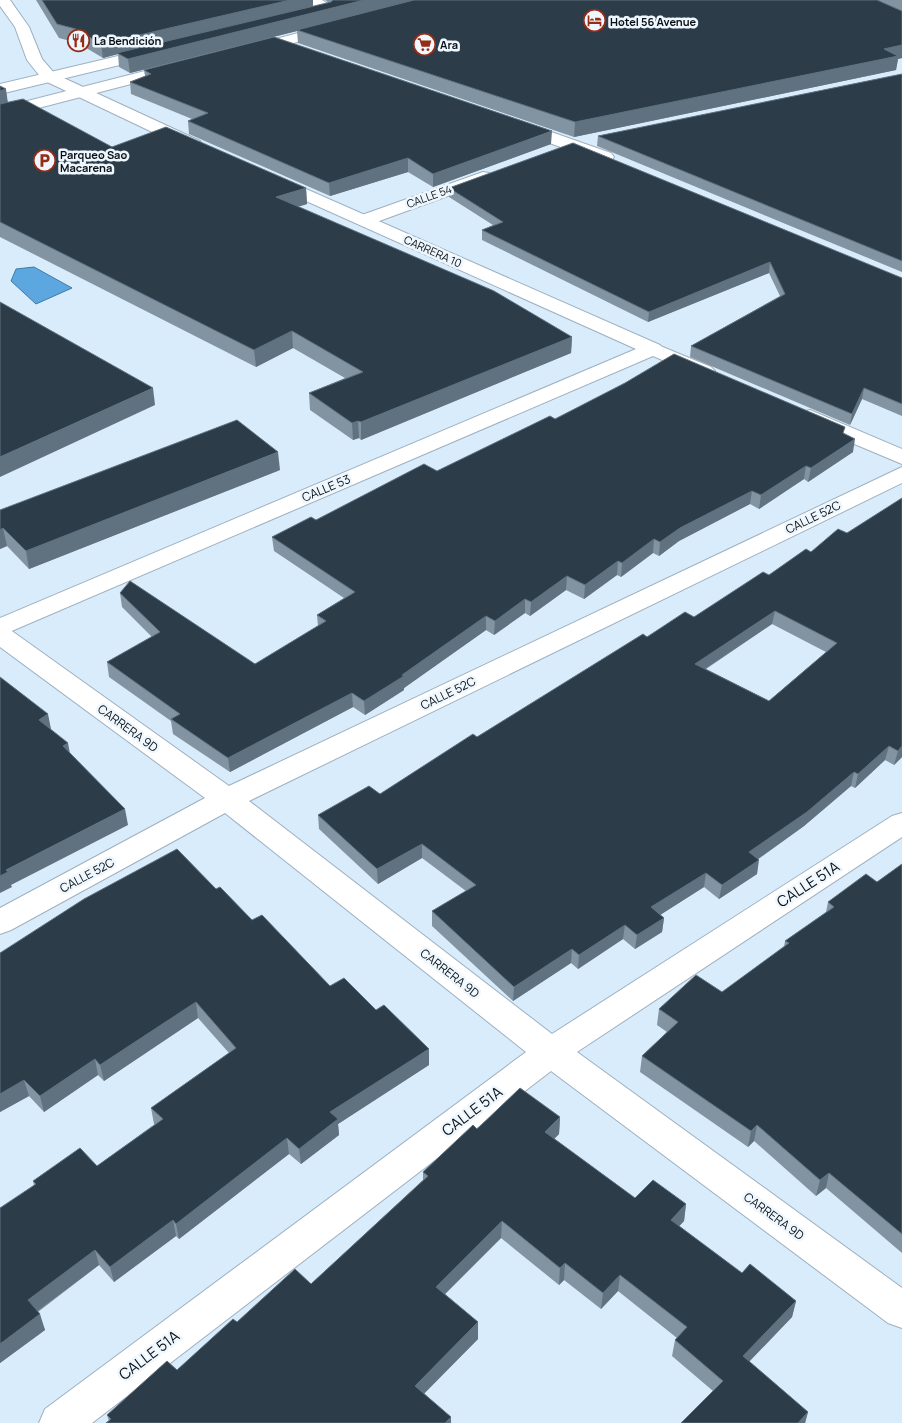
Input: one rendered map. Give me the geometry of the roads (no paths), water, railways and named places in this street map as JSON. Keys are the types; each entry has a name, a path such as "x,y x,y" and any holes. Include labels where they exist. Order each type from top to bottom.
{"street":[{"path":"3,0 22,27 35,60 49,77 213,153"},
{"path":"311,7 329,10 345,6"},
{"path":"239,52 352,23"},
{"path":"276,43 304,52"},
{"path":"0,89 167,49"},
{"path":"0,114 192,64"},
{"path":"499,119 573,144 618,163"},
{"path":"546,154 573,144 602,138"},
{"name":"CALLE 54","path":"365,220 500,170"},
{"name":"CARRERA 10","path":"257,173 724,379"},
{"name":"CALLE 53","path":"0,628 653,348"},
{"path":"795,410 902,457"},
{"name":"CALLE 52C","path":"0,922 227,800 902,474"},
{"name":"CARRERA 9D","path":"0,635 227,800 551,1052 902,1310"},
{"name":"CALLE 51A","path":"59,1423 551,1052 902,823"}],"water":[{"path":"34,267 72,288 36,304 11,281 16,269"}],"place":[{"name":"Hotel 56 Avenue","path":"594,21"},
{"name":"La Bendición","path":"78,40"},
{"name":"Ara","path":"424,44"},
{"name":"Parqueo Sao Macarena","path":"44,160"}]}
